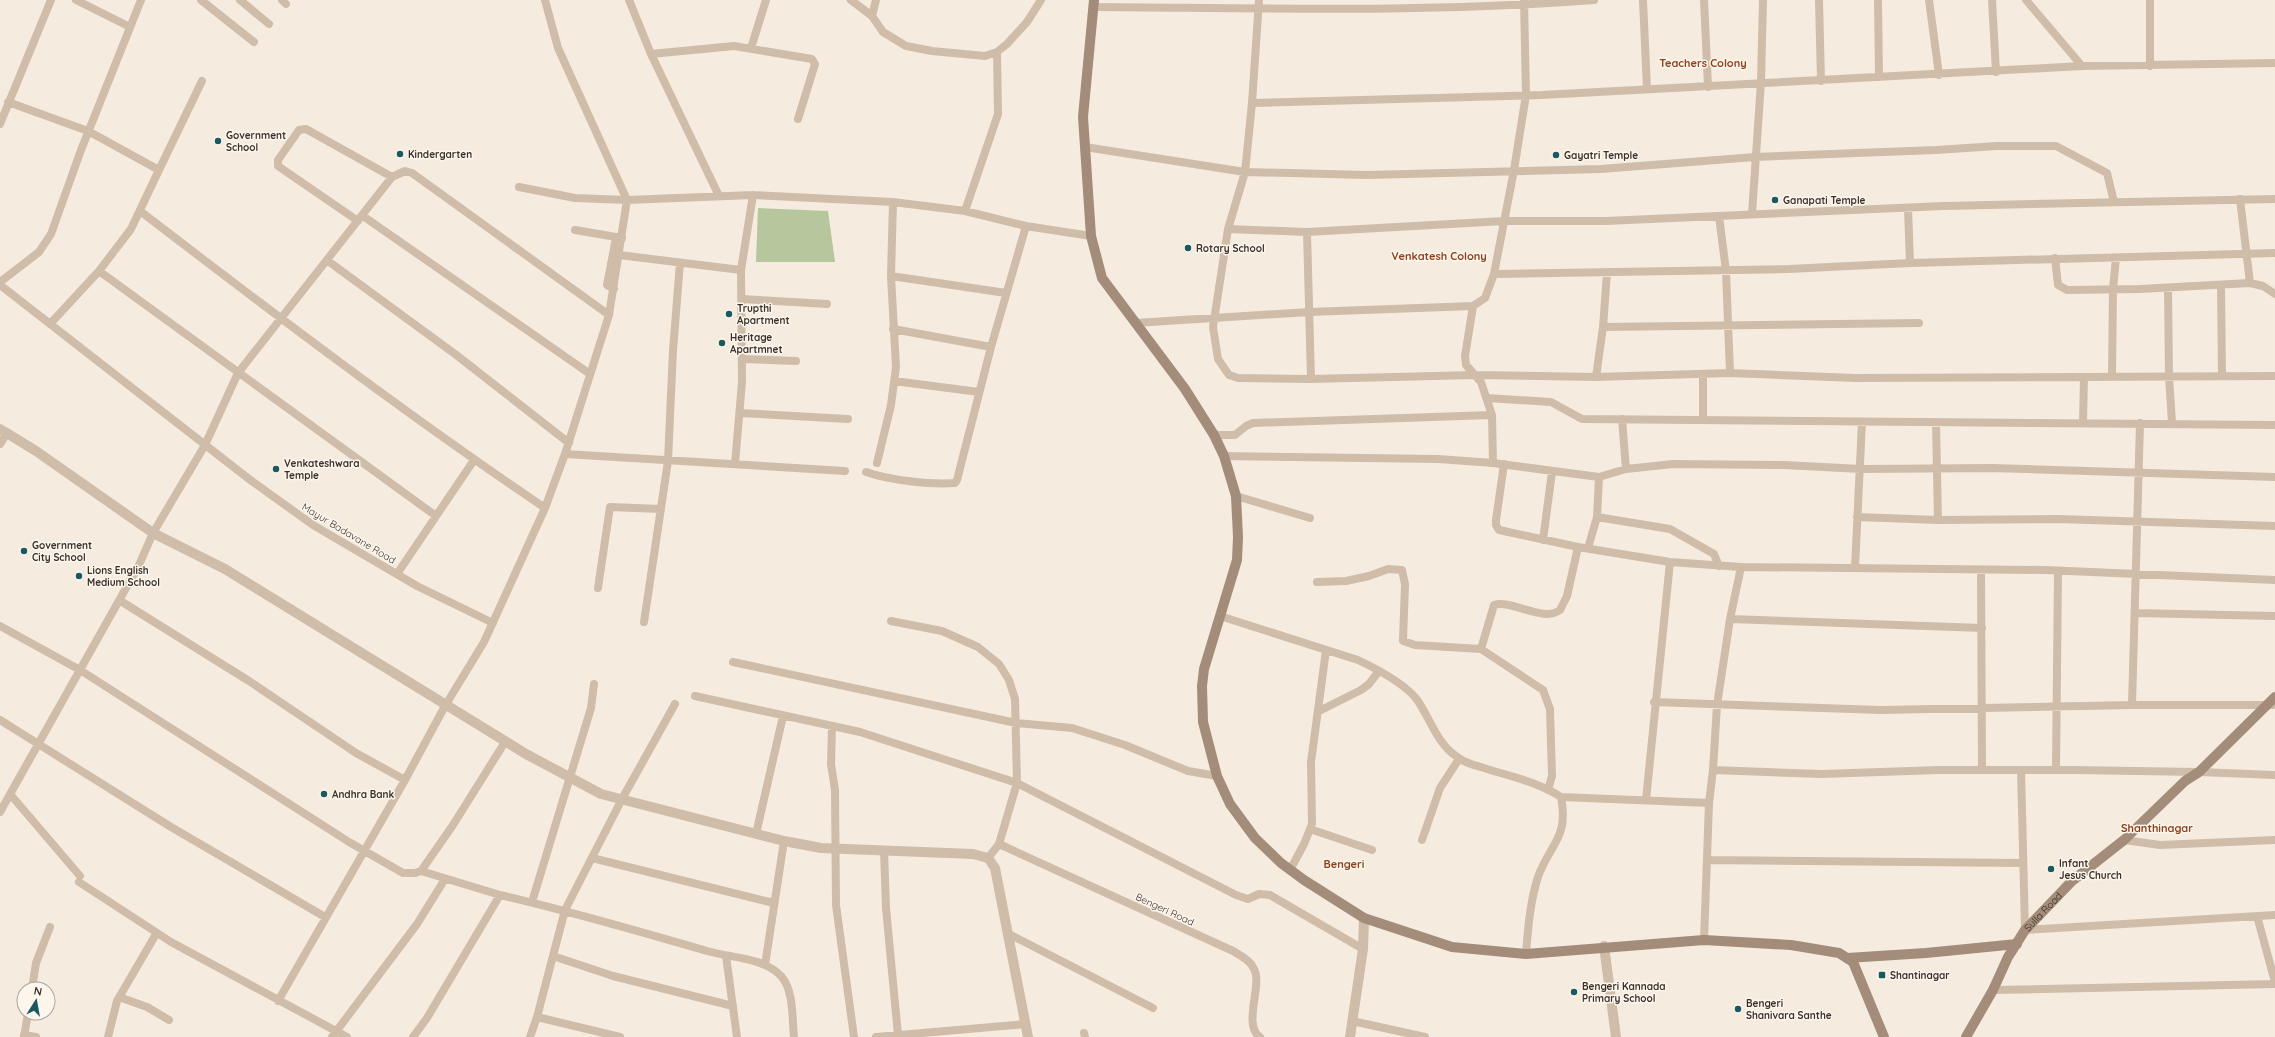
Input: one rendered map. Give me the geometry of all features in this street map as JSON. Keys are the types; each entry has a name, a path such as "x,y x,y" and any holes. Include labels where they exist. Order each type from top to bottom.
{"main road":[{"path":"1093,3 1083,118 1091,236 1102,278 1185,389 1214,436 1224,456 1236,496 1237,555 1204,669 1202,686 1203,722 1217,776 1230,804 1255,838 1290,870 1364,918 1452,948 1526,954 1604,946 1704,940 1791,945 1839,953 1853,962 1884,1037"},
{"name":"Sulla Road","path":"1966,1037 2025,930 2072,881 2124,840 2185,782 2199,772 2270,706 2275,697"},
{"path":"1847,958 1926,954 2016,944"}],"street":[{"path":"0,124 51,0"},
{"path":"76,0 130,27"},
{"path":"0,282 39,252 51,234 88,132 141,0"},
{"path":"201,0 254,42"},
{"path":"240,0 269,24"},
{"path":"545,0 558,48 627,200 608,285 614,289"},
{"path":"629,0 651,54 719,196"},
{"path":"751,48 766,0"},
{"path":"851,0 872,16 883,32 906,46 932,51 985,56 997,52 1027,22 1041,0"},
{"path":"872,16 876,0"},
{"path":"1093,3 1362,4 1524,3 1594,0"},
{"path":"1643,0 1647,89"},
{"path":"1704,0 1708,88"},
{"path":"1752,214 1761,82 1763,0"},
{"path":"1819,0 1821,81"},
{"path":"1878,0 1879,77"},
{"path":"1929,0 1939,75"},
{"path":"1992,0 1996,72"},
{"path":"2026,0 2082,66"},
{"path":"2150,0 2150,66"},
{"path":"1135,323 1309,312 1473,306 1485,298 1494,274 1514,170 1526,96 1524,3"},
{"path":"1258,4 1252,103 1245,172 1228,229 1213,327 1218,359 1229,375 1238,378 1310,379 1475,375 1596,377 1730,373 1855,378 2275,376"},
{"path":"651,54 734,46 814,61 798,118"},
{"path":"965,211 998,114 997,52"},
{"path":"1252,103 1526,96 1647,89 1708,88 1761,82 1821,81 2082,66 2150,66 2275,62"},
{"path":"50,324 99,271 131,229 202,82"},
{"path":"8,102 88,132 159,170"},
{"path":"392,178 306,129 299,130 278,160 278,166 360,218 590,374"},
{"path":"1085,146 1245,172 1367,175 1514,170 1601,169 1756,157 1936,150 1997,146 2056,146 2107,173 2114,202"},
{"path":"0,812 139,565 154,533 205,445 238,374 392,178 405,170 412,173 609,315"},
{"path":"519,187 575,198 627,200 752,195 893,202 965,211 1026,226 1091,236"},
{"path":"735,464 740,413 742,359 741,270 752,195"},
{"path":"2240,199 2250,283"},
{"path":"1228,229 1307,232 1504,221 1606,221 1908,208 2275,199"},
{"path":"877,463 896,367 891,276 893,202"},
{"path":"1908,208 1910,263"},
{"path":"140,211 280,319 474,460 545,508"},
{"path":"1718,216 1726,270 1730,325 1730,373"},
{"path":"866,472 881,478 942,484 955,483 961,466 991,347 1026,226"},
{"path":"575,230 619,237"},
{"path":"1307,232 1310,379"},
{"path":"278,1001 405,780 445,706 484,642 545,508 570,443 609,315 619,255 619,237"},
{"path":"1494,274 1726,270 2055,258 2116,258 2275,253"},
{"path":"619,255 741,270"},
{"path":"2055,258 2057,281 2061,288 2067,290 2168,288 2250,283 2272,290 2275,294"},
{"path":"2112,376 2113,289 2116,258"},
{"path":"328,261 455,354 570,443"},
{"path":"644,622 668,461 673,350 680,263"},
{"path":"99,271 238,374 436,516"},
{"path":"1596,377 1603,327 1607,273"},
{"path":"891,276 1006,293"},
{"name":"Mayur Badavane Road","path":"0,285 205,445 313,525 397,574 493,623"},
{"path":"2221,285 2222,376"},
{"path":"2168,288 2169,376 2172,424"},
{"path":"742,299 826,304"},
{"path":"1473,306 1465,356 1466,365 1481,382 1492,415 1493,463"},
{"path":"1603,327 1919,323"},
{"path":"893,329 991,347"},
{"path":"742,359 796,361"},
{"path":"1702,419 1703,375"},
{"path":"2083,423 2084,377"},
{"path":"894,381 979,392"},
{"path":"1487,398 1551,402 1582,419 2275,425"},
{"path":"740,413 848,419"},
{"path":"1214,436 1236,435 1246,426 1253,423 1492,415"},
{"path":"1622,419 1626,469"},
{"path":"1855,568 1856,517 1861,469 1862,422"},
{"path":"1936,422 1938,520"},
{"path":"2132,705 2140,423"},
{"path":"0,444 4,431 36,451 154,533 224,569 505,742 601,794 784,841 821,848 973,854 988,858 995,868 1028,1037"},
{"path":"566,454 845,471"},
{"path":"1224,456 1377,458 1493,463 1599,477 1626,469 1673,464 1784,465 1861,469 1993,468 2275,477"},
{"path":"397,574 474,460"},
{"path":"1504,464 1496,520 1497,528 1504,532 1578,547 1670,562 1741,567 2058,571 2275,580"},
{"path":"1543,540 1552,472"},
{"path":"1588,548 1597,517 1599,477"},
{"path":"1236,496 1310,518"},
{"path":"598,588 610,507 660,509"},
{"path":"1597,517 1670,529 1714,554 1720,566"},
{"path":"1856,517 1938,520 2058,519 2275,526"},
{"path":"1481,649 1494,605 1502,604 1529,611 1547,613 1560,610 1567,596 1578,547"},
{"path":"1646,800 1654,702 1670,562"},
{"path":"1704,940 1709,804 1714,770 1717,705 1730,619 1741,567"},
{"path":"1317,582 1346,581 1369,576 1388,569 1402,570 1405,584 1404,642 1415,645 1481,649 1543,690 1547,697 1550,709 1552,776 1548,790"},
{"path":"1981,570 1982,770"},
{"path":"2056,770 2055,706 2058,571"},
{"path":"118,600 249,681 356,753 405,780"},
{"path":"2135,613 2275,616"},
{"path":"1220,616 1358,660 1379,671 1417,700 1444,744 1459,759 1466,763 1548,790 1560,797 1709,804"},
{"path":"1730,619 1982,628"},
{"path":"891,621 942,631 978,647 999,664 1009,680 1015,699 1017,783 999,844 988,858"},
{"path":"0,626 80,670 364,850 403,873 415,874 421,871 453,825 505,742"},
{"path":"1290,870 1310,828 1313,810 1311,762 1326,650"},
{"path":"733,662 1016,723 1072,728 1124,745 1188,772 1217,776"},
{"path":"1319,711 1365,687 1379,671"},
{"path":"535,903 591,708 594,684"},
{"path":"695,696 860,732 1017,783 1236,895 1248,899 1259,894 1270,895 1363,949"},
{"path":"1654,702 1880,710 2132,705 2270,706"},
{"path":"530,1037 537,1017 553,956 562,910 592,858 622,799 675,704"},
{"path":"756,834 783,716"},
{"path":"0,720 170,827 325,917"},
{"path":"832,726 831,764 835,790 836,905 854,1037"},
{"path":"1422,840 1440,788 1459,759"},
{"path":"1714,770 1822,774 1982,770 2056,770 2199,772 2275,775"},
{"path":"2021,770 2025,930 2275,915"},
{"path":"10,794 80,879 156,934 278,1001 334,1034 347,1037"},
{"path":"1526,954 1532,902 1538,877 1562,833 1563,821 1560,797"},
{"path":"1310,828 1372,850"},
{"path":"2124,840 2160,845 2275,840"},
{"path":"765,965 784,841"},
{"name":"Bengeri Road","path":"999,844 1233,951 1249,962 1255,970 1256,979 1253,1017 1254,1028 1260,1037"},
{"path":"884,850 886,908 898,1035"},
{"path":"592,858 774,903"},
{"path":"1707,860 2024,863"},
{"path":"421,871 500,895 562,910 726,956 765,965 782,977 787,986 794,1037"},
{"path":"334,1034 417,924 445,879"},
{"path":"413,1037 427,1018 500,895"},
{"path":"1993,990 2275,983 2257,916"},
{"path":"1350,1037 1363,949 1364,918"},
{"path":"33,981 36,963 50,927"},
{"path":"1007,933 1153,1008"},
{"path":"108,1037 119,997 156,934"},
{"path":"1604,946 1616,1037"},
{"path":"553,956 614,976 733,1006"},
{"path":"726,956 737,1037"},
{"path":"119,997 147,1007 169,1020"},
{"path":"537,1017 620,1037"},
{"path":"27,1021 24,1036 36,1037"},
{"path":"1352,1021 1425,1037"},
{"path":"876,1037 1026,1024"}],"green space":[{"path":"758,208 828,211 835,262 756,262"}],"place":[{"name":"Government School","path":"218,141"},
{"name":"Kindergarten","path":"400,154"},
{"name":"Gayatri Temple","path":"1556,155"},
{"name":"Ganapati Temple","path":"1775,200"},
{"name":"Rotary School","path":"1188,248"},
{"name":"Trupthi Apartment","path":"729,314"},
{"name":"Heritage Apartmnet","path":"722,343"},
{"name":"Venkateshwara Temple","path":"276,469"},
{"name":"Government City School","path":"24,551"},
{"name":"Lions English Medium School","path":"79,576"},
{"name":"Andhra Bank","path":"324,794"},
{"name":"Infant Jesus Church","path":"2051,869"},
{"name":"Shantinagar","path":"1882,975"},
{"name":"Bengeri Kannada Primary School","path":"1574,992"},
{"name":"Bengeri Shanivara Santhe","path":"1738,1009"}],"district":[{"name":"Teachers Colony","path":"1703,63"},
{"name":"Venkatesh Colony","path":"1439,256"},
{"name":"Shanthinagar","path":"2157,828"},
{"name":"Bengeri","path":"1344,864"}]}
